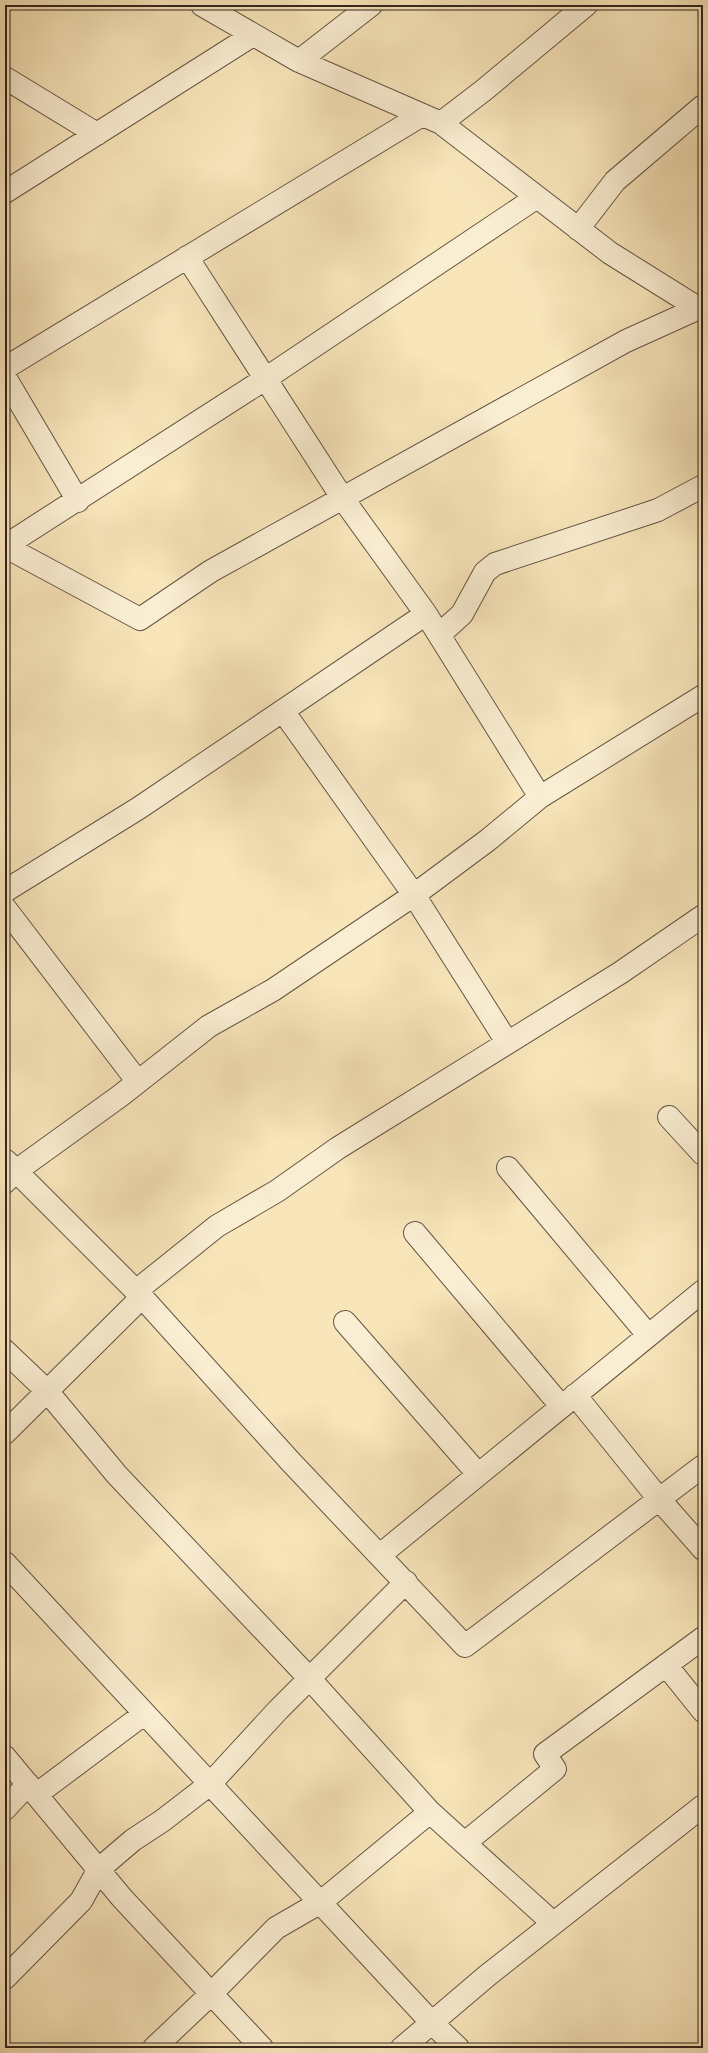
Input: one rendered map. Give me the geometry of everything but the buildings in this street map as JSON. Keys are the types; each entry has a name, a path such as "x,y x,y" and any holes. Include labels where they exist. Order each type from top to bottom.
{"street":[{"path":"202,5 299,61 441,123 610,253 701,309"},
{"path":"299,61 371,5"},
{"path":"441,123 484,90 586,5"},
{"path":"5,192 253,35"},
{"path":"5,78 97,134"},
{"path":"578,229 615,181 703,106"},
{"path":"5,368 422,115"},
{"path":"537,197 265,379 78,501 5,546 140,619 211,571 626,341 701,309"},
{"path":"187,257 343,499 440,634 540,797"},
{"path":"5,377 78,501"},
{"path":"440,634 462,614 485,572 495,564 658,510 703,486"},
{"path":"5,891 139,808 426,614"},
{"path":"703,696 540,797 488,840 414,895 273,990 209,1026 138,1082 8,1171 139,1294 290,1461 465,1646 703,1466"},
{"path":"283,710 414,895 507,1042"},
{"path":"5,908 138,1082"},
{"path":"5,1433 139,1294 217,1226 277,1191 345,1144 620,973 703,916"},
{"path":"669,1117 703,1154"},
{"path":"508,1168 648,1335"},
{"path":"415,1233 703,1549"},
{"path":"380,1555 703,1291"},
{"path":"345,1322 478,1474"},
{"path":"5,1351 47,1391 117,1475 310,1679 430,1812 466,1842 553,1923"},
{"path":"5,1563 432,2023 458,2048"},
{"path":"5,1978 81,1901 98,1869 133,1840 162,1821 210,1784 278,1710 406,1582"},
{"path":"466,1842 555,1768 544,1754 703,1638"},
{"path":"666,1665 703,1711"},
{"path":"5,1809 32,1789 144,1714"},
{"path":"5,1757 122,1898 262,2048"},
{"path":"402,2048 553,1923 703,1806"},
{"path":"154,2048 212,1993 276,1928 321,1902 430,1812"}]}
